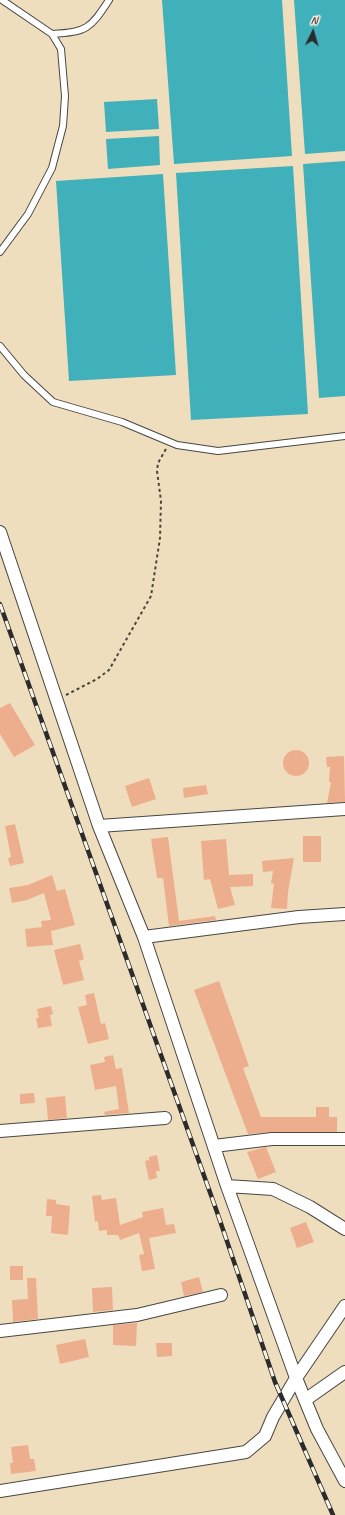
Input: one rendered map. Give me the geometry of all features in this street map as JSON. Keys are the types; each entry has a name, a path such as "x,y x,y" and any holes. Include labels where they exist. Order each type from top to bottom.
{"street":[{"path":"0,532 2,550 56,700 99,826 144,937 227,1186 296,1378 317,1429 345,1480"},
{"path":"99,826 345,810"},
{"path":"144,937 299,917 345,914"},
{"path":"0,1132 165,1118"},
{"path":"214,1146 272,1139 345,1139"},
{"path":"227,1186 266,1187 279,1191 310,1207 345,1229"},
{"path":"0,1331 137,1315 221,1295"},
{"path":"0,1491 246,1452 265,1436 273,1417 296,1378 345,1306"},
{"path":"305,1400 345,1372"}],"lane":[{"path":"0,252 28,214 52,168 62,126 65,96 61,49 52,34 2,0"},
{"path":"52,34 77,33 94,22 109,0"},
{"path":"0,346 24,375 54,402 122,422 177,445 218,451 345,436"}],"path":[{"path":"56,700 97,679 109,670 151,596 160,538 161,501 157,471 158,463 170,442"}],"water":[{"path":"162,0 282,0 292,156 174,164"},
{"path":"294,0 345,0 345,151 305,154"},
{"path":"157,99 159,129 106,132 104,102"},
{"path":"159,136 160,165 108,169 106,139"},
{"path":"345,161 345,396 319,398 303,164"},
{"path":"293,166 308,414 191,420 176,173"},
{"path":"163,174 176,375 69,381 56,181"}],"building":[{"path":"10,703 35,745 14,757 0,734 0,708"},
{"path":"296,750 305,754 309,763 305,772 296,776 287,772 283,763 287,754"},
{"path":"344,756 345,802 327,803 331,782 329,782 330,767 327,767 326,757"},
{"path":"149,778 156,799 132,807 125,786"},
{"path":"206,785 208,794 184,798 183,788"},
{"path":"15,824 24,863 10,866 8,858 11,857 5,826"},
{"path":"303,836 321,836 321,862 303,862"},
{"path":"168,837 179,921 215,916 216,920 169,926 163,878 157,878 151,839"},
{"path":"226,839 229,875 253,874 253,886 230,887 235,905 218,909 210,879 204,880 201,841"},
{"path":"294,858 288,892 287,909 271,908 274,884 271,883 273,871 263,872 262,861"},
{"path":"52,875 57,891 65,889 75,925 51,931 53,945 27,947 25,929 42,927 41,921 51,920 44,893 27,900 12,903 9,888 28,885"},
{"path":"80,944 84,959 79,961 84,980 63,985 54,950"},
{"path":"219,981 249,1066 243,1068 261,1117 316,1117 316,1107 329,1107 329,1117 337,1117 337,1132 272,1132 248,1134 194,990"},
{"path":"94,993 101,1024 105,1023 109,1039 88,1044 78,1007 87,1005 85,995"},
{"path":"51,1006 53,1014 50,1015 52,1026 38,1028 36,1018 39,1018 37,1009"},
{"path":"113,1055 116,1069 122,1068 129,1113 105,1115 104,1112 119,1109 116,1086 95,1090 90,1065 105,1062 104,1057"},
{"path":"34,1093 35,1103 20,1104 20,1094"},
{"path":"65,1096 67,1118 48,1120 46,1098"},
{"path":"266,1147 276,1172 258,1179 247,1152"},
{"path":"157,1155 160,1171 156,1171 157,1178 149,1180 145,1161 149,1160 149,1157"},
{"path":"101,1195 102,1200 116,1198 120,1225 143,1217 142,1212 163,1208 166,1225 174,1224 176,1233 149,1238 155,1269 142,1271 139,1255 144,1254 139,1233 120,1240 118,1235 107,1235 107,1230 99,1231 98,1221 95,1222 92,1196"},
{"path":"47,1199 56,1200 56,1204 70,1206 68,1235 51,1233 52,1216 46,1216"},
{"path":"306,1222 314,1242 297,1248 290,1228"},
{"path":"10,1266 23,1266 23,1280 10,1280"},
{"path":"199,1277 203,1292 184,1296 181,1282"},
{"path":"27,1278 36,1278 38,1319 13,1322 12,1300 28,1299"},
{"path":"112,1287 113,1310 93,1312 92,1288"},
{"path":"137,1323 136,1346 113,1345 113,1325"},
{"path":"85,1339 89,1357 60,1364 56,1345"},
{"path":"156,1343 172,1343 172,1356 157,1357"},
{"path":"28,1445 30,1459 34,1459 36,1471 11,1474 10,1463 13,1463 11,1447"}],"railway":[{"path":"0,604 217,1212 275,1382 333,1515"}]}
